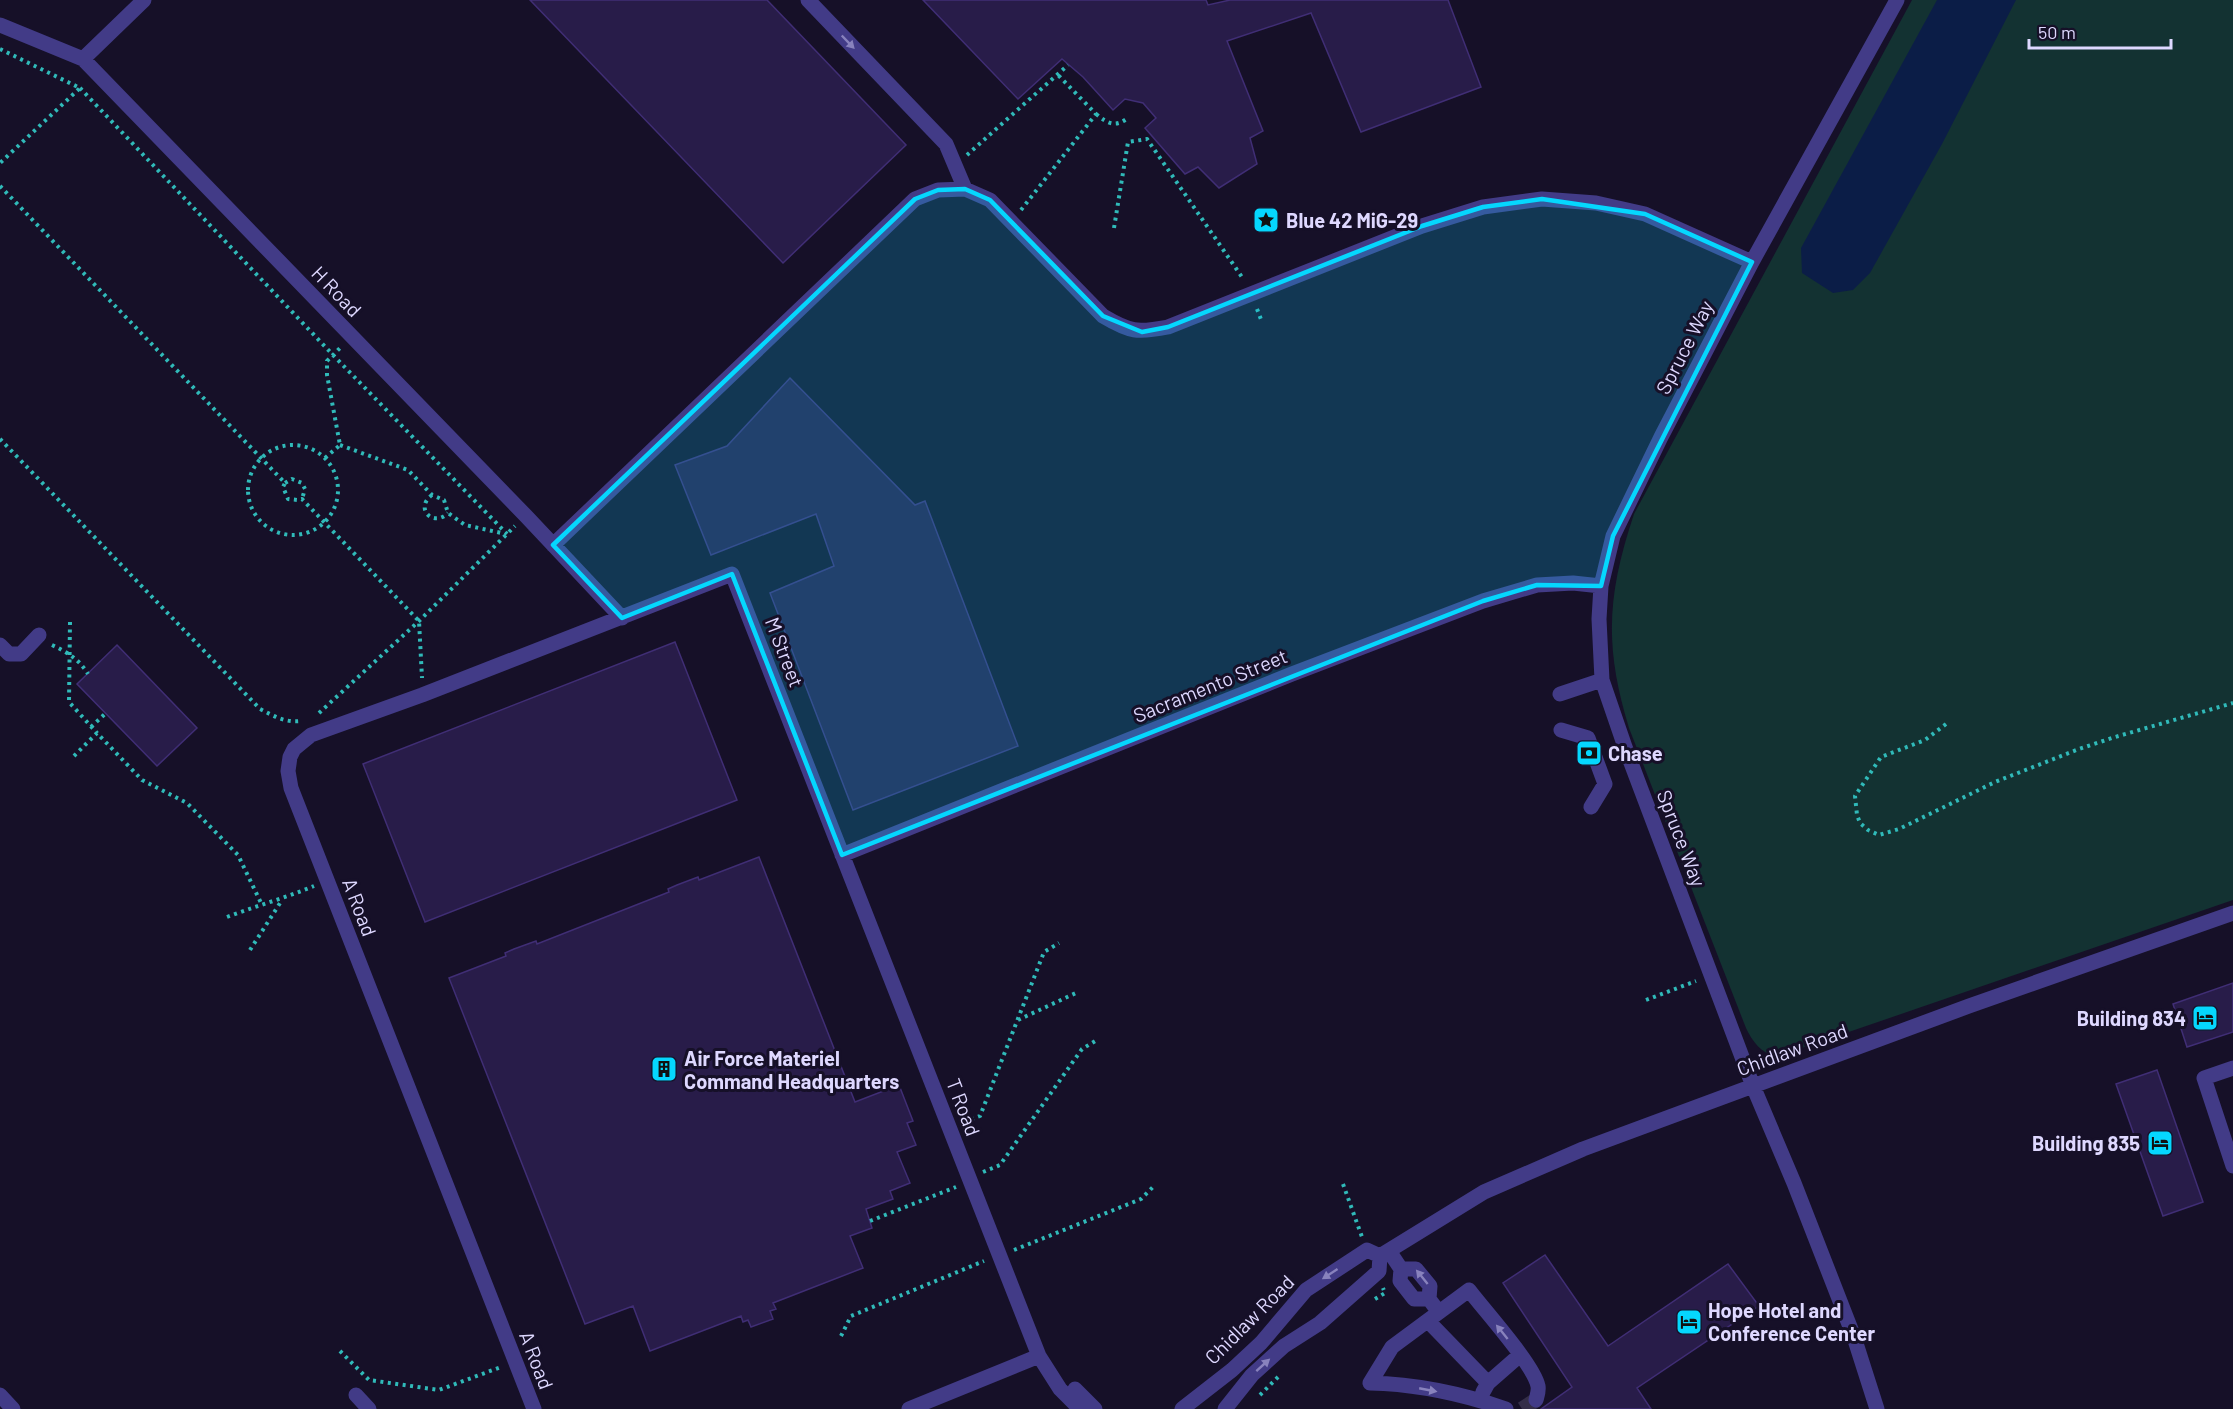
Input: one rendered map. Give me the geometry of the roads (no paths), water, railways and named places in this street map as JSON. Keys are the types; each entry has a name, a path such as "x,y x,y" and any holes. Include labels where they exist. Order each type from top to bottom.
{"street":[{"path":"83,59 144,0"},
{"path":"807,0 946,144 964,189"},
{"name":"Spruce Way","path":"1877,1409 1854,1337 1794,1183 1753,1086 1625,747 1602,680 1599,653 1601,586 1613,536 1661,437 1752,262 1897,0"},
{"name":"H Road","path":"0,25 83,59 622,618"},
{"path":"553,545 915,199 938,190 964,189 990,200 1103,316 1122,327 1142,332 1168,327 1432,223 1483,207 1542,199 1596,203 1645,214 1752,262"},
{"name":"M Street","path":"622,618 732,574 843,855"},
{"name":"Sacramento Street","path":"843,855 1292,674 1483,601 1537,585 1573,583 1601,586"},
{"name":"A Road","path":"534,1409 291,788 288,771 294,749 311,735 622,618"},
{"path":"0,645 9,654 21,654 44,639"},
{"path":"1560,694 1602,680"},
{"path":"1561,730 1588,738 1605,784 1591,807"},
{"name":"T Road","path":"843,855 1039,1356 1060,1389 1080,1409"},
{"name":"Chidlaw Road","path":"1182,1409 1239,1364 1306,1290 1367,1250 1384,1253 1484,1192 1582,1149 1969,1006 2233,913"},
{"path":"2233,1068 2204,1078 2233,1166"},
{"path":"1384,1253 1401,1269 1416,1269 1430,1286 1429,1299 1433,1317 1488,1383"},
{"path":"1225,1409 1252,1375 1276,1353 1320,1323 1380,1271 1384,1253"},
{"path":"1506,1409 1479,1400 1396,1383 1370,1383 1392,1347 1469,1290 1520,1355 1535,1378 1539,1388 1536,1400"},
{"path":"1479,1400 1488,1383 1520,1355"},
{"path":"909,1409 1039,1356"},
{"name":"T Road","path":"1050,1372 1068,1382 1095,1409"},
{"path":"0,1395 13,1409"},
{"path":"356,1395 369,1409"}],"water":[{"path":"1937,0 2016,0 1942,144 1870,273 1853,290 1833,293 1802,273 1801,248"}],"tunnel":[{"path":"1522,1409 1536,1400"}],"place":[{"name":"Blue 42 MiG-29","path":"1266,220"},
{"name":"Chase","path":"1589,753"},
{"name":"Building 834","path":"2205,1018"},
{"name":"Air Force Materiel Command Headquarters","path":"664,1069"},
{"name":"Building 835","path":"2160,1143"},
{"name":"Hope Hotel and Conference Center","path":"1689,1322"}]}
